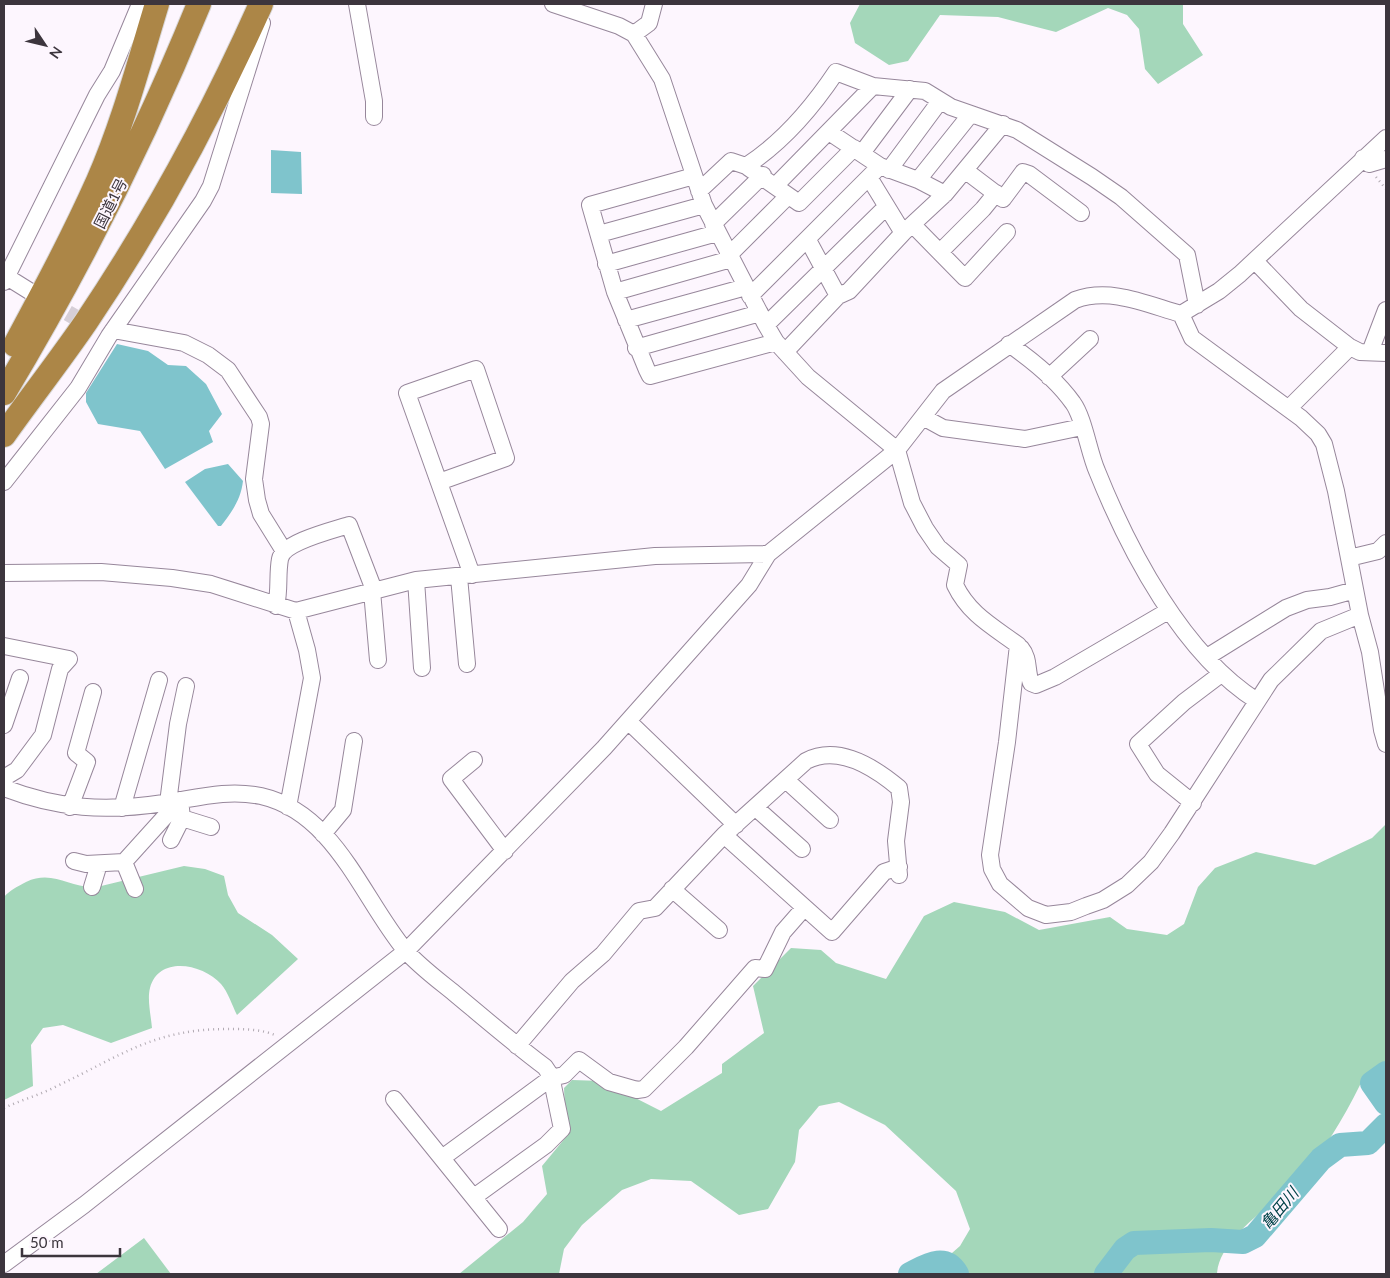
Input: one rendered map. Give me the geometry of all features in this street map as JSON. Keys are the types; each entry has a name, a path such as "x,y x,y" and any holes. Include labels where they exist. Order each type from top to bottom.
{"highway":[{"path":"4,366 45,290 98,180 126,105 157,4"},
{"name":"国道1号","path":"4,393 54,311 121,182 199,4"},
{"path":"4,435 86,322 133,247 182,164 263,4"}],"street":[{"path":"31,292 5,280 97,95 112,71 140,4"},
{"path":"4,482 78,388 111,333 211,186 264,19 263,4"},
{"path":"358,4 374,101 374,117"},
{"path":"553,4 619,26 634,34 662,79 699,191 715,228 763,319 781,347 823,390 897,450 912,503 925,528 938,547 959,565 954,585 963,602 973,612 1018,645 1028,656 1032,683 1036,685 1055,677 1168,611"},
{"path":"634,34 649,23 654,4"},
{"path":"746,166 762,156 814,104 836,72 873,86 925,91 940,101 970,115 1003,124 1032,139 1092,177 1160,229 1187,255 1197,305"},
{"path":"615,292 730,257 829,132 873,86"},
{"path":"598,234 699,191 731,161 746,166 762,175 800,203 858,150 910,89"},
{"path":"626,320 748,291 808,240 880,172 940,101"},
{"path":"918,180 970,115"},
{"path":"699,191 590,205 615,292 636,348 650,376 781,347 838,296 848,290 945,194 1003,124"},
{"path":"829,132 858,150 880,172 918,180 945,194"},
{"path":"4,1264 84,1205 406,951 505,851 628,721 749,585 768,554 897,450 943,391 1074,300 1088,295 1120,296 1181,314 1197,305 1219,291 1254,261 1386,138"},
{"path":"1363,158 1369,164 1386,158"},
{"path":"966,171 1003,198 1023,172 1029,174 1081,213"},
{"path":"880,172 886,207 909,229 940,252 965,278 1007,232"},
{"path":"606,264 715,228 762,175"},
{"path":"940,252 983,210 996,193"},
{"path":"636,348 763,319 823,267 886,207"},
{"path":"808,240 838,296"},
{"path":"1254,261 1301,309 1350,347 1360,352 1378,352 1386,310"},
{"path":"1181,314 1192,338 1217,358 1289,408 1311,426 1324,444 1336,491 1360,615 1370,652 1382,730 1386,744"},
{"path":"92,327 111,333 191,345 208,354 228,370 259,417 261,424 254,479 257,500 261,514 284,551"},
{"path":"1049,377 1090,339"},
{"path":"1010,344 1049,377 1074,405 1097,470 1116,514 1168,611 1221,674 1257,701"},
{"path":"1289,408 1350,347"},
{"path":"439,482 506,458 476,369 407,393 439,482 465,576 467,664"},
{"path":"923,417 943,428 1025,439 1082,427"},
{"path":"276,606 279,594 280,557 284,551 296,543 349,525 373,590 378,660"},
{"path":"1349,558 1378,551 1386,544"},
{"path":"4,572 140,574 211,584 296,611 416,580 655,556 768,554"},
{"path":"416,580 422,668"},
{"path":"1206,657 1286,608 1307,600 1330,598 1356,590"},
{"path":"288,807 312,678 308,650 296,611"},
{"path":"1018,645 1010,724 990,855 992,869 1000,884 1028,908 1046,915 1071,912 1113,894 1138,876 1151,862 1193,803 1271,680 1321,631 1360,615"},
{"path":"4,646 69,660 60,669 42,735 17,770 7,776 4,782"},
{"path":"1193,803 1157,774 1138,744 1184,702 1221,674"},
{"path":"122,808 159,680"},
{"path":"4,725 14,685"},
{"path":"186,686 178,724 174,801 182,818 211,827"},
{"path":"70,807 87,762 76,753 93,692"},
{"path":"517,1046 572,981 603,954 639,911 655,908 730,830 806,762 824,754 868,765 901,791 896,828 899,871 884,872 832,932 804,908 730,830 628,721"},
{"path":"323,834 343,810 354,741"},
{"path":"474,760 451,779 505,851"},
{"path":"786,780 830,820"},
{"path":"4,788 40,801 70,807 98,809 122,808 223,793 248,794 267,798 288,807 313,824 337,851 406,951 544,1067 551,1078 562,1129 546,1145 474,1197"},
{"path":"74,861 99,864 124,862 174,801"},
{"path":"756,808 802,849"},
{"path":"171,840 182,818"},
{"path":"124,862 135,889"},
{"path":"92,887 99,864"},
{"path":"672,889 720,930"},
{"path":"442,1158 551,1078 564,1075 579,1060 609,1082 637,1090 644,1089 686,1047 756,968 765,969 783,932 804,908"},
{"path":"394,1100 499,1229"}],"path":[{"path":"4,1108 56,1087 134,1046 159,1037 199,1029 244,1029 273,1034 289,1043"}],"green space":[{"path":"860,4 1183,4 1183,24 1203,55 1158,84 1145,69 1139,29 1127,15 1108,8 1056,32 998,17 940,15 908,61 889,65 855,43 850,23"},
{"path":"1386,824 1386,1080 1360,1085 1340,1123 1316,1158 1287,1190 1237,1235 1227,1247 1220,1260 1217,1274 928,1274 960,1246 970,1229 956,1191 885,1125 839,1102 819,1106 799,1130 795,1162 768,1209 739,1215 691,1181 651,1179 622,1190 582,1225 564,1249 559,1274 459,1274 523,1222 547,1194 542,1166 566,1137 564,1088 572,1080 602,1081 661,1111 722,1073 722,1064 764,1033 753,986 791,948 821,950 836,963 886,979 924,916 954,902 1005,912 1039,930 1110,917 1127,929 1167,935 1184,924 1198,887 1215,868 1256,852 1315,865 1372,838"},
{"path":"184,866 205,869 224,876 228,895 238,913 272,935 298,959 237,1015 221,984 204,972 182,966 162,971 155,978 150,988 149,1002 152,1028 111,1043 63,1025 43,1028 31,1045 33,1086 4,1100 4,897 17,887 36,879 53,878 87,887 97,887"},
{"path":"144,1238 171,1274 96,1274"}],"water":[{"path":"271,150 301,152 302,194 271,193"},
{"path":"117,344 148,351 168,365 186,366 206,384 222,414 209,431 213,442 165,469 140,431 98,424 86,402 86,393"},
{"path":"228,464 243,481 240,494 229,516 221,526 218,526 185,482 205,469"}],"waterway":[{"name":"亀田川","path":"1386,1073 1372,1083 1386,1103"},
{"name":"亀田川","path":"1106,1274 1125,1249 1134,1243 1211,1240 1243,1242 1255,1236 1321,1159 1340,1145 1368,1143 1386,1125"},
{"name":"亀田川","path":"910,1274 935,1263 947,1264 957,1274"}],"tunnel":[{"path":"47,301 92,327"}]}
